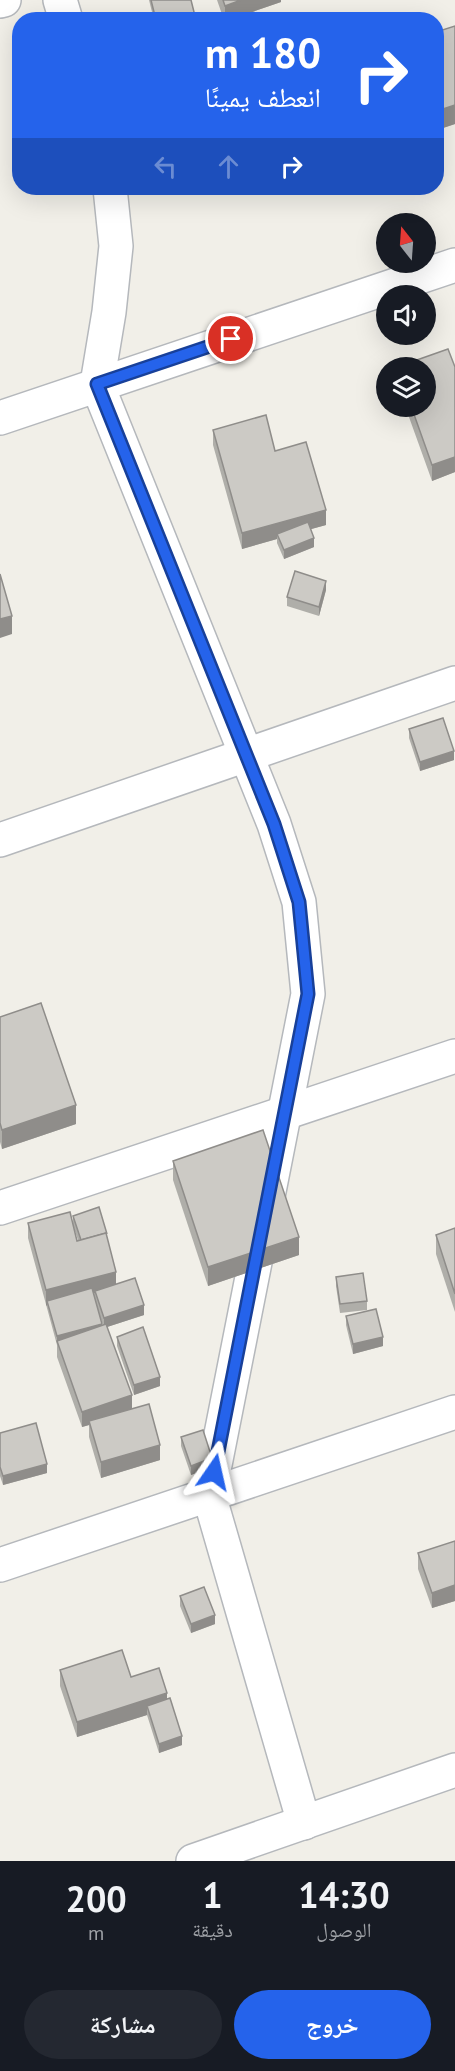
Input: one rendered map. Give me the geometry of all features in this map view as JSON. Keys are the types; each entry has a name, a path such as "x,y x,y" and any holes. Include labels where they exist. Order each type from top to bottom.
{"street":[{"path":"111,195 116,246 109,312 97,384 274,824 299,902 308,994 209,1495 304,1823"},
{"path":"0,418 455,265"},
{"path":"0,840 455,683"},
{"path":"0,1208 455,1056"},
{"path":"0,1565 455,1412"},
{"path":"193,1861 455,1770"}],"building":[{"path":"151,0 191,0 194,12 154,12"},
{"path":"223,0 241,0 225,6"},
{"path":"455,26 455,105 444,109 444,29"},
{"path":"448,349 455,367 455,457 432,465 415,417 436,417 436,357 425,357"},
{"path":"266,415 275,451 306,442 326,510 242,533 213,430"},
{"path":"308,522 314,538 284,550 277,534"},
{"path":"295,571 326,581 319,607 287,597"},
{"path":"0,574 12,616 0,619"},
{"path":"443,718 454,751 420,762 409,729"},
{"path":"41,1003 76,1105 2,1130 0,1123 0,1017"},
{"path":"263,1130 299,1237 208,1267 173,1161"},
{"path":"99,1207 107,1234 81,1240 73,1216"},
{"path":"70,1212 77,1241 106,1233 116,1272 46,1290 28,1223"},
{"path":"455,1228 455,1294 436,1235"},
{"path":"363,1273 367,1301 340,1304 336,1277"},
{"path":"135,1278 144,1305 104,1318 95,1291"},
{"path":"92,1288 102,1324 57,1336 47,1301"},
{"path":"376,1309 383,1337 353,1344 346,1316"},
{"path":"106,1324 132,1395 82,1412 57,1341"},
{"path":"143,1327 160,1377 134,1385 117,1337"},
{"path":"149,1404 160,1445 101,1462 89,1421"},
{"path":"36,1423 47,1464 3,1476 0,1467 0,1433"},
{"path":"203,1430 212,1458 191,1466 181,1437"},
{"path":"455,1541 455,1585 432,1593 418,1553"},
{"path":"204,1587 215,1615 191,1624 180,1596"},
{"path":"122,1650 131,1677 159,1668 167,1693 77,1722 60,1670"},
{"path":"170,1698 182,1736 159,1744 147,1706"}],"route":[{"path":"214,1472 308,994 299,902 274,824 97,384 231,339"}]}
